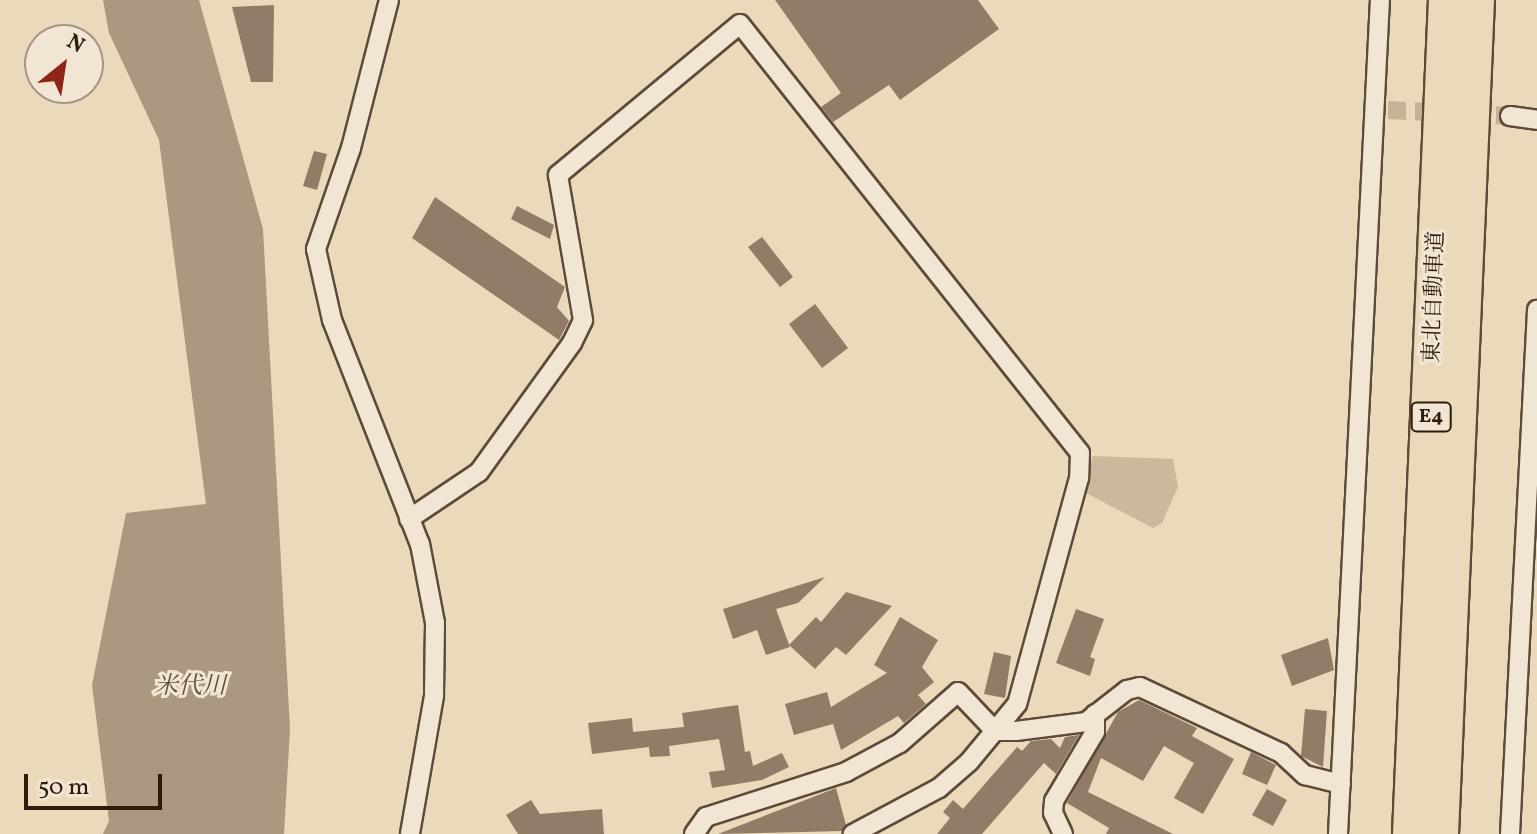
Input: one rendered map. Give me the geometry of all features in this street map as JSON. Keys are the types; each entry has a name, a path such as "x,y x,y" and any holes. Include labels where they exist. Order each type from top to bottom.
{"highway":[{"name":"東北自動車道","path":"1410,834 1446,0"},
{"name":"東北自動車道","path":"1441,834 1477,0"}],"street":[{"path":"389,0 351,148 316,249 332,320 409,519 435,623 434,696 410,834"},
{"path":"1338,834 1382,109 1380,0"},
{"path":"409,519 479,472 572,343 583,320 558,175 740,24 1080,453 1079,478 1017,704 939,788 853,834"},
{"path":"1510,116 1537,120"},
{"path":"1510,834 1537,310"},
{"path":"995,731 1086,722 1127,690 1140,687 1281,753 1305,775 1341,784"},
{"path":"694,834 706,817 846,772 873,758 900,743 958,692 995,731"},
{"path":"1063,834 1053,813 1054,801 1095,732 1095,714"}],"shaded area":[{"path":"1093,456 1173,459 1178,487 1162,523 1153,528 1080,490"}],"water":[{"name":"米代川","path":"103,0 199,0 263,229 290,729 284,834 103,834 109,821 92,685 126,513 206,504 159,140 109,33"}],"building":[{"path":"775,0 978,0 999,29 900,100 889,85 833,122 821,107 841,93"},
{"path":"274,5 273,82 251,82 232,7"},
{"path":"314,151 327,154 317,190 303,186"},
{"path":"435,197 565,287 557,307 569,321 559,340 412,238"},
{"path":"517,206 554,225 550,239 511,219"},
{"path":"762,237 793,277 780,287 748,247"},
{"path":"815,304 848,348 822,368 789,324"},
{"path":"825,577 798,603 776,609 790,647 766,655 757,630 733,639 723,609"},
{"path":"846,592 892,606 846,655 836,647 815,669 789,645 816,617 821,622"},
{"path":"1076,609 1104,619 1090,657 1095,659 1090,676 1056,663"},
{"path":"900,617 938,640 922,667 934,682 918,695 926,704 904,723 898,716 841,750 833,724 794,735 785,704 827,692 831,707 887,673 874,665"},
{"path":"1328,638 1334,670 1292,686 1281,655"},
{"path":"994,652 1011,656 1005,698 984,694"},
{"path":"1139,700 1197,728 1192,736 1234,759 1203,814 1174,798 1194,763 1164,746 1143,781 1101,758 1088,792 1173,834 1106,834 1109,828 1067,803 1118,712"},
{"path":"738,705 745,752 750,751 753,766 782,753 789,767 762,780 712,788 709,772 725,770 719,739 669,746 670,756 650,757 649,747 592,754 588,723 632,718 633,732 684,727 682,713"},
{"path":"1305,709 1327,711 1323,767 1301,756"},
{"path":"1079,735 1056,774 1044,763 982,834 937,834 950,818 943,812 953,800 963,809 1017,747 1022,751 1031,741 1051,739 1060,748 1065,737"},
{"path":"1251,752 1276,765 1267,785 1242,774"},
{"path":"836,788 846,825 842,831 718,834"},
{"path":"1267,789 1287,800 1273,826 1252,815"},
{"path":"531,800 540,814 602,809 604,834 518,834 506,815"}],"tunnel":[{"path":"1388,110 1510,116"}]}
